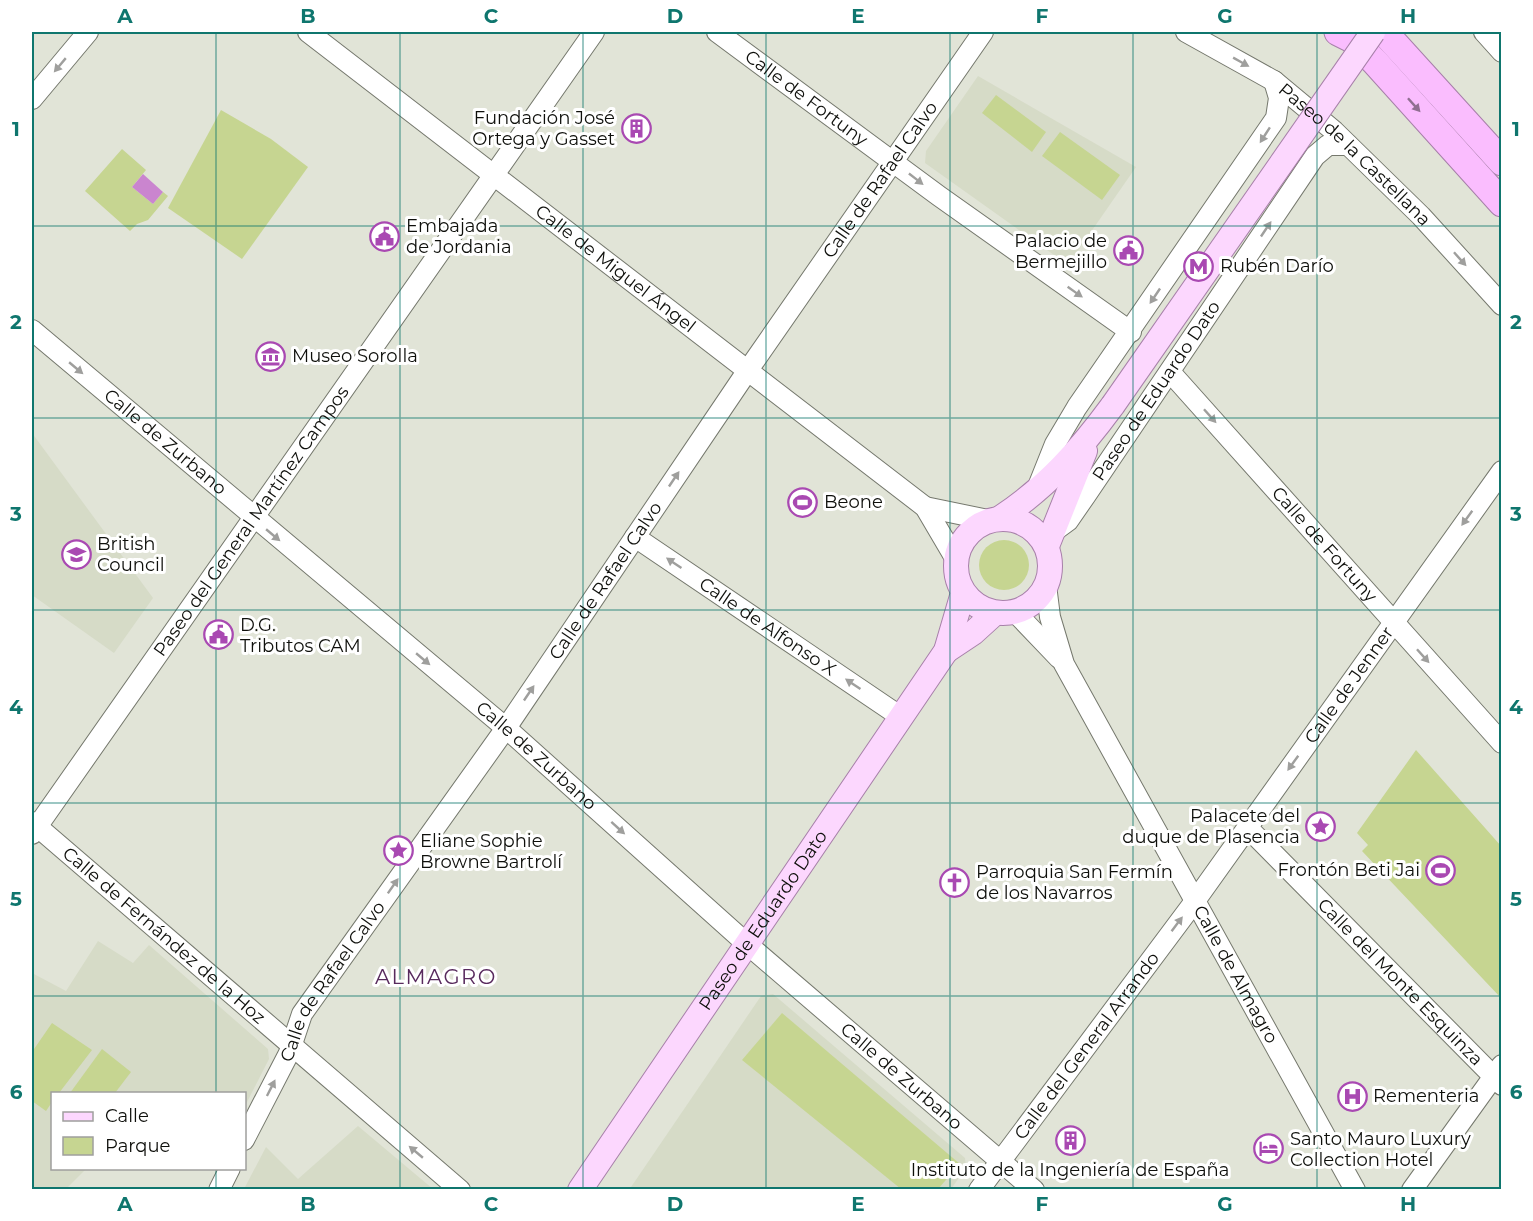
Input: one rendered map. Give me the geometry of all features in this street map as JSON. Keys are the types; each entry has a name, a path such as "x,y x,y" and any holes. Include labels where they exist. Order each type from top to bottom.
{"highway":[{"path":"1338,32 1352,39 1375,62 1502,203"},
{"path":"1384,32 1502,162"}],"main road":[{"path":"1091,435 1373,32"},
{"name":"Paseo de Eduardo Dato","path":"994,519 1034,496 1091,435"},
{"name":"Paseo de Eduardo Dato","path":"1049,540 1091,435"},
{"path":"994,519 1016,519 1049,540 1050,566 1046,585 1033,603 1005,613 977,606 963,593 956,577 955,558 963,539 974,528 994,519"},
{"name":"Paseo de Eduardo Dato","path":"580,1190 946,651 963,593"},
{"name":"Paseo de Eduardo Dato","path":"946,651 1005,613"}],"street":[{"path":"32,99 88,32"},
{"name":"Calle de Miguel Ángel","path":"309,32 925,507 955,558"},
{"name":"Paseo del General Martínez Campos","path":"33,827 594,32"},
{"name":"Calle de Fortuny","path":"717,32 939,196 1131,332"},
{"name":"Calle de Rafael Calvo","path":"246,1136 291,1045 302,1014 506,728 748,370 983,32"},
{"name":"Paseo de la Castellana","path":"1186,32 1274,81 1348,145 1421,216 1502,305"},
{"path":"1484,32 1502,52"},
{"path":"1034,496 1055,444 1077,407 1131,332 1276,118 1279,98 1274,81"},
{"name":"Paseo de Eduardo Dato","path":"1049,540 1077,509 1171,373 1315,156 1328,145 1348,145"},
{"name":"Calle de Zurbano","path":"32,330 252,518 506,728 747,944 1034,1190"},
{"name":"Calle de Fortuny","path":"1171,373 1502,743"},
{"name":"Calle de Jenner","path":"1194,901 1502,471"},
{"name":"Calle de Miguel Ángel","path":"925,507 994,519"},
{"name":"Calle de Alfonso X","path":"635,537 902,717"},
{"name":"Calle de Almagro","path":"1046,585 1050,617 1064,664 1355,1190"},
{"name":"Calle de Almagro","path":"1005,613 1064,664"},
{"name":"Calle de Fernández de la Hoz","path":"33,827 460,1190"},
{"name":"Calle del Monte Esquinza","path":"1247,827 1499,1076"},
{"name":"Calle del General Arrando","path":"979,1190 1194,901"},
{"path":"1412,1190 1499,1076"},
{"path":"219,1190 229,1170"}],"shaded area":[{"path":"978,76 1136,167 1068,265 925,163 926,151"},
{"path":"143,174 163,192 153,204 132,187"},
{"name":"British Council","path":"32,433 153,598 114,653 32,595"},
{"path":"98,941 133,963 149,945 268,1049 269,1059 246,1104 246,1092 51,1092 51,1170 85,1170 66,1189 32,1189 32,973 66,991"},
{"path":"773,994 965,1158 966,1168 951,1189 629,1190 761,996"},
{"path":"358,1126 433,1189 244,1189 266,1147 298,1179"}],"green space":[{"path":"996,95 1046,132 1032,152 982,113"},
{"path":"221,110 271,139 308,167 242,259 168,208"},
{"path":"1060,132 1120,175 1102,200 1042,156"},
{"path":"122,149 146,170 132,187 153,204 163,192 168,196 148,220 137,224 130,231 85,191"},
{"path":"999,540 1009,540 1022,547 1029,560 1029,570 1022,583 1009,590 999,590 990,586 983,579 979,570 979,560 983,551 990,544"},
{"name":"Frontón Beti Jai","path":"1416,750 1501,846 1501,998 1362,851 1368,845 1357,833"},
{"path":"782,1013 960,1164 938,1189 901,1189 742,1060"},
{"path":"52,1023 92,1050 60,1092 51,1092 51,1104 46,1111 32,1101 32,1052"},
{"path":"102,1049 131,1072 116,1092 71,1092"}],"place":[{"name":"Fundación José Ortega y Gasset","path":"636,128"},
{"name":"Embajada de Jordania","path":"385,236"},
{"name":"Palacio de Bermejillo","path":"1128,251"},
{"name":"Rubén Darío","path":"1199,266"},
{"name":"Museo Sorolla","path":"271,356"},
{"name":"Beone","path":"803,502"},
{"name":"British Council","path":"76,554"},
{"name":"D.G. Tributos CAM","path":"219,635"},
{"name":"Palacete del duque de Plasencia","path":"1321,826"},
{"name":"Eliane Sophie Browne Bartrolí","path":"399,851"},
{"name":"Frontón Beti Jai","path":"1441,870"},
{"name":"Parroquia San Fermín de los Navarros","path":"955,882"},
{"name":"Rementeria","path":"1352,1096"},
{"name":"Instituto de la Ingeniería de España","path":"1070,1141"},
{"name":"Santo Mauro Luxury Collection Hotel","path":"1269,1149"}],"district":[{"name":"ALMAGRO","path":"436,977"}]}
